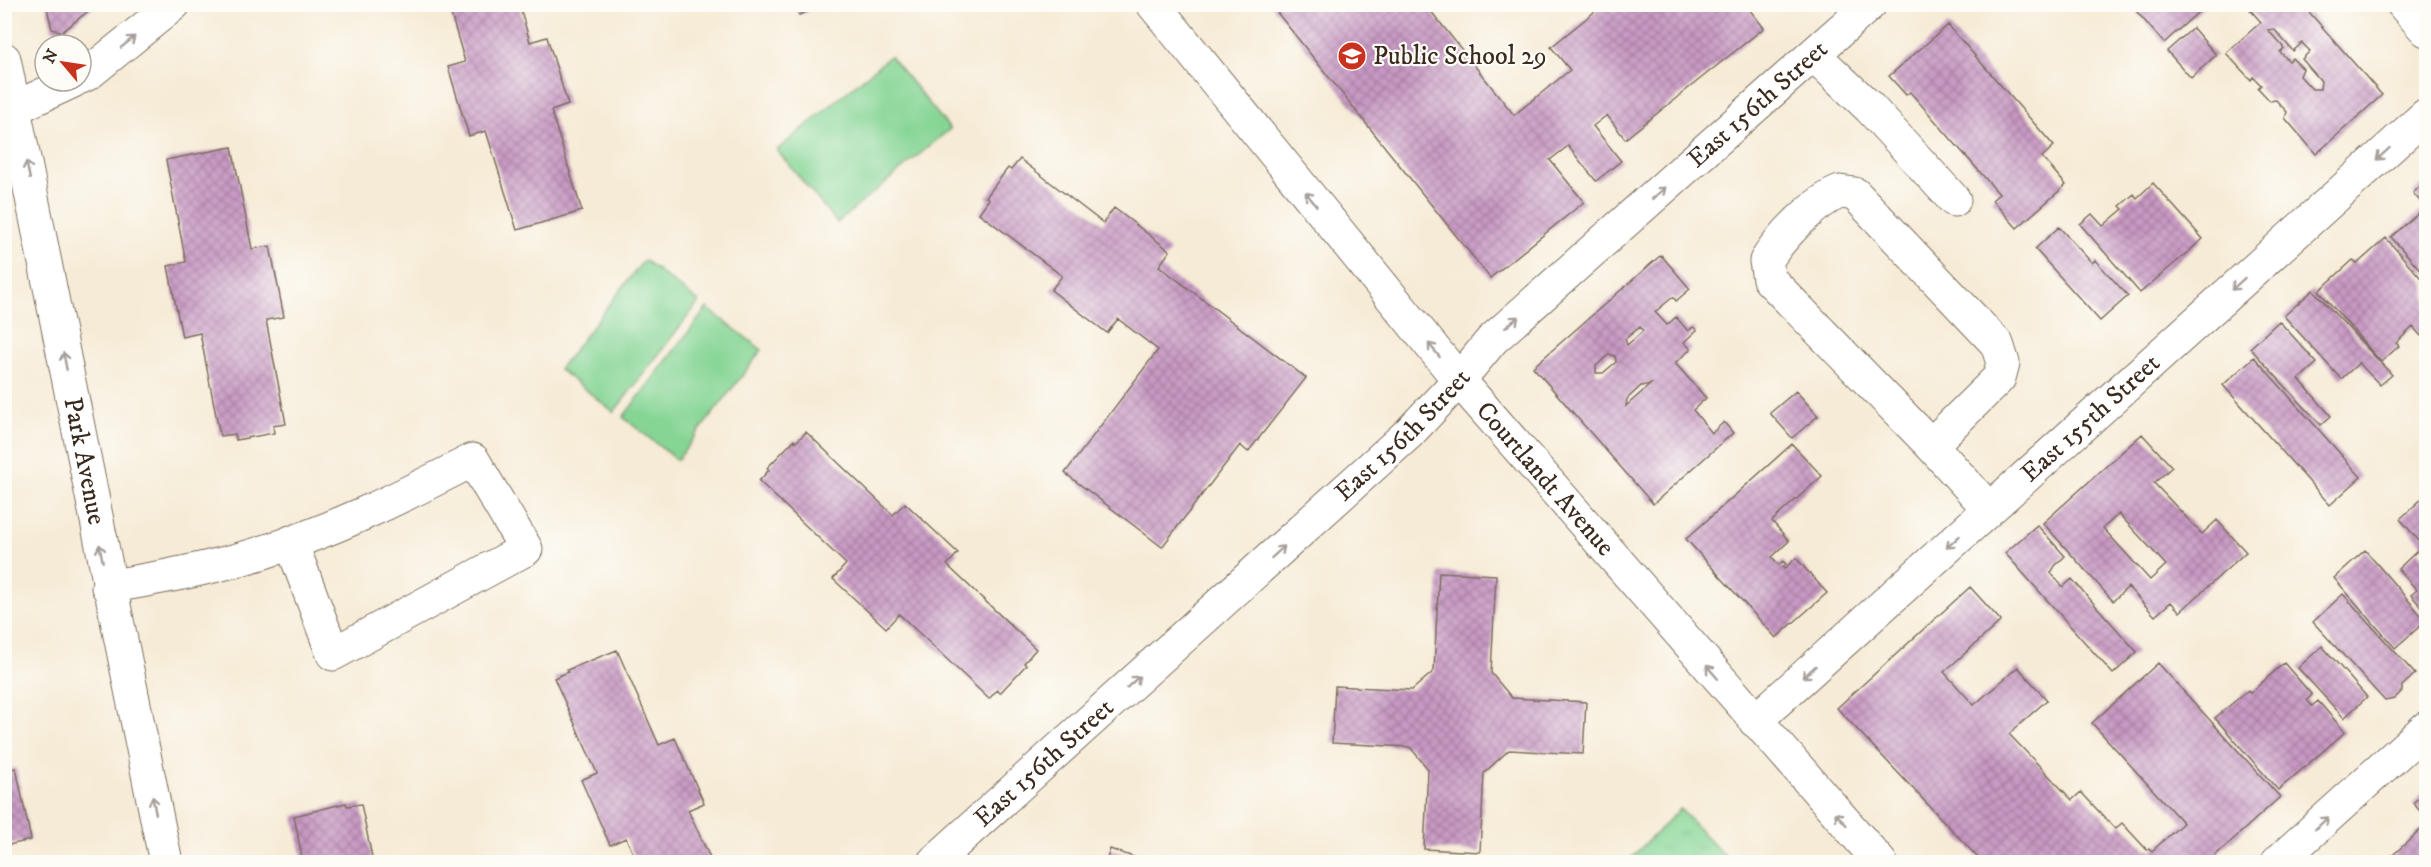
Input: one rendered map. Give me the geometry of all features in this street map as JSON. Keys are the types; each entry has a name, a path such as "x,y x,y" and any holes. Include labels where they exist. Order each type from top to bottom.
{"street":[{"path":"93,70 174,4"},
{"name":"Courtlandt Avenue","path":"1153,4 1459,380 1880,862"},
{"name":"East 156th Street","path":"934,862 1409,433 1459,380 1491,340 1870,4"},
{"path":"2403,4 2427,30"},
{"path":"1814,55 1870,108 1954,200"},
{"name":"Park Avenue","path":"4,59 10,111 30,176 108,587 166,862"},
{"path":"10,111 48,93"},
{"name":"East 155th Street","path":"1755,721 2427,114"},
{"path":"1931,445 1999,378 2003,363 1997,344 1855,194 1840,192 1824,198 1774,248 1766,261 1769,279 1931,445 1989,509"},
{"path":"108,587 206,568 251,556 394,501 473,460 526,549 333,654 291,542"},
{"path":"2278,862 2427,728"}],"green space":[{"path":"890,56 950,129 837,223 777,150"},
{"path":"644,260 699,302 614,412 559,369"},
{"path":"707,308 762,350 677,460 623,417"},
{"path":"1680,809 1730,862 1627,862"}],"building":[{"path":"46,4 97,4 62,32 52,29"},
{"path":"448,4 519,4 530,42 547,37 568,105 551,111 582,211 517,230 486,131 469,136 448,67 465,62"},
{"path":"795,4 824,4 824,5 799,15"},
{"path":"1604,4 1745,4 1764,28 1625,139 1607,115 1593,126 1621,161 1596,181 1568,146 1550,160 1584,202 1490,278 1271,5 1426,5 1514,115 1570,70 1551,47"},
{"path":"2130,4 2207,4 2164,43"},
{"path":"2245,4 2302,4 2382,95 2316,154 2285,118 2287,112 2276,100 2270,101 2258,88 2261,85 2253,77 2251,80 2226,53 2261,22","holes":["2274,29 2293,51 2302,43 2310,51 2302,59 2321,81 2320,89 2312,89 2300,76 2303,69 2292,58 2289,61 2280,52 2284,48 2268,30"]},
{"path":"1948,25 2054,146 2042,157 2066,185 2017,228 1992,200 1999,194 1910,92 1906,95 1889,76"},
{"path":"2193,28 2216,55 2191,78 2167,51"},
{"path":"232,147 252,249 270,246 284,317 266,320 286,424 273,426 274,433 236,440 235,434 220,436 200,333 182,337 168,266 186,262 166,160"},
{"path":"1020,159 1103,223 1114,208 1170,251 1159,266 1306,378 1248,452 1240,445 1162,547 1065,473 1158,350 1118,319 1107,333 1051,290 1062,276 979,213 989,199 986,197 1008,168 1011,170"},
{"path":"2426,181 2426,208 2413,193"},
{"path":"2153,183 2203,239 2140,293 2080,224 2092,214 2103,226 2123,209 2120,206 2134,194 2137,198"},
{"path":"2422,210 2426,215 2426,276 2391,237"},
{"path":"2059,227 2092,263 2095,260 2128,296 2100,321 2035,249"},
{"path":"2386,238 2426,284 2426,332 2421,336 2413,327 2396,343 2399,346 2381,362 2319,291 2353,260 2357,264"},
{"path":"1661,255 1690,289 1676,301 1673,297 1655,312 1667,325 1676,317 1688,331 1693,327 1697,330 1684,342 1691,349 1675,363 1706,398 1693,410 1712,433 1724,422 1733,433 1653,504 1533,367","holes":["1640,327 1643,331 1627,345 1625,339","1609,354 1615,356 1616,362 1603,373 1596,373 1596,366","1651,384 1626,406 1627,399 1641,386"]},
{"path":"2313,290 2392,375 2380,385 2359,363 2341,379 2284,316"},
{"path":"2279,321 2317,363 2299,379 2331,416 2321,425 2250,348"},
{"path":"2254,357 2361,477 2330,505 2223,385"},
{"path":"1796,391 1818,416 1792,438 1770,413"},
{"path":"806,432 893,515 905,503 958,553 947,565 1036,649 1024,663 1026,665 1000,693 997,690 989,699 899,614 886,628 833,579 846,564 759,481 769,470 767,468 794,440 796,442"},
{"path":"2142,434 2172,467 2154,483 2202,534 2217,520 2246,552 2180,612 2171,602 2155,616 2128,587 2113,601 2043,523","holes":["2119,514 2166,565 2150,580 2103,528"]},
{"path":"1792,444 1822,476 1772,521 1789,541 1772,557 1779,565 1783,561 1786,564 1782,567 1784,569 1796,558 1827,593 1776,638 1686,539"},
{"path":"2426,495 2426,549 2400,519"},
{"path":"2037,525 2065,556 2051,573 2063,587 2072,579 2137,652 2113,674 2005,553"},
{"path":"2365,550 2426,621 2395,648 2334,578"},
{"path":"2418,550 2426,560 2426,612 2411,595 2417,590 2398,569"},
{"path":"1439,572 1496,575 1491,673 1512,698 1586,702 1583,754 1509,750 1484,773 1480,852 1424,849 1428,769 1410,747 1332,743 1335,686 1412,690 1434,671"},
{"path":"1970,587 2001,621 1944,672 1974,705 2018,667 2047,700 2009,734 2072,800 2081,792 2115,829 2122,823 2147,850 2149,848 2152,851 2183,823 2092,723 2158,663 2280,797 2208,862 1982,862 1837,708"},
{"path":"2343,594 2415,674 2402,686 2402,691 2394,699 2385,701 2313,622"},
{"path":"2322,646 2367,697 2344,718 2298,668"},
{"path":"617,650 659,745 675,738 704,803 688,810 712,862 637,862 626,838 610,845 581,780 597,773 554,678 568,672 567,670"},
{"path":"2284,663 2312,695 2307,700 2312,706 2318,701 2345,732 2278,790 2215,718 2248,690 2250,693"},
{"path":"4,710 9,727 4,728"},
{"path":"16,768 31,840 4,846 4,770"},
{"path":"2426,791 2426,818 2413,803"},
{"path":"346,803 347,806 361,804 373,862 303,862 294,816"},
{"path":"2426,825 2426,862 2385,862 2394,854"},
{"path":"1110,849 1148,862 1106,862"}],"place":[{"name":"Public School 29","path":"1352,56"}]}
